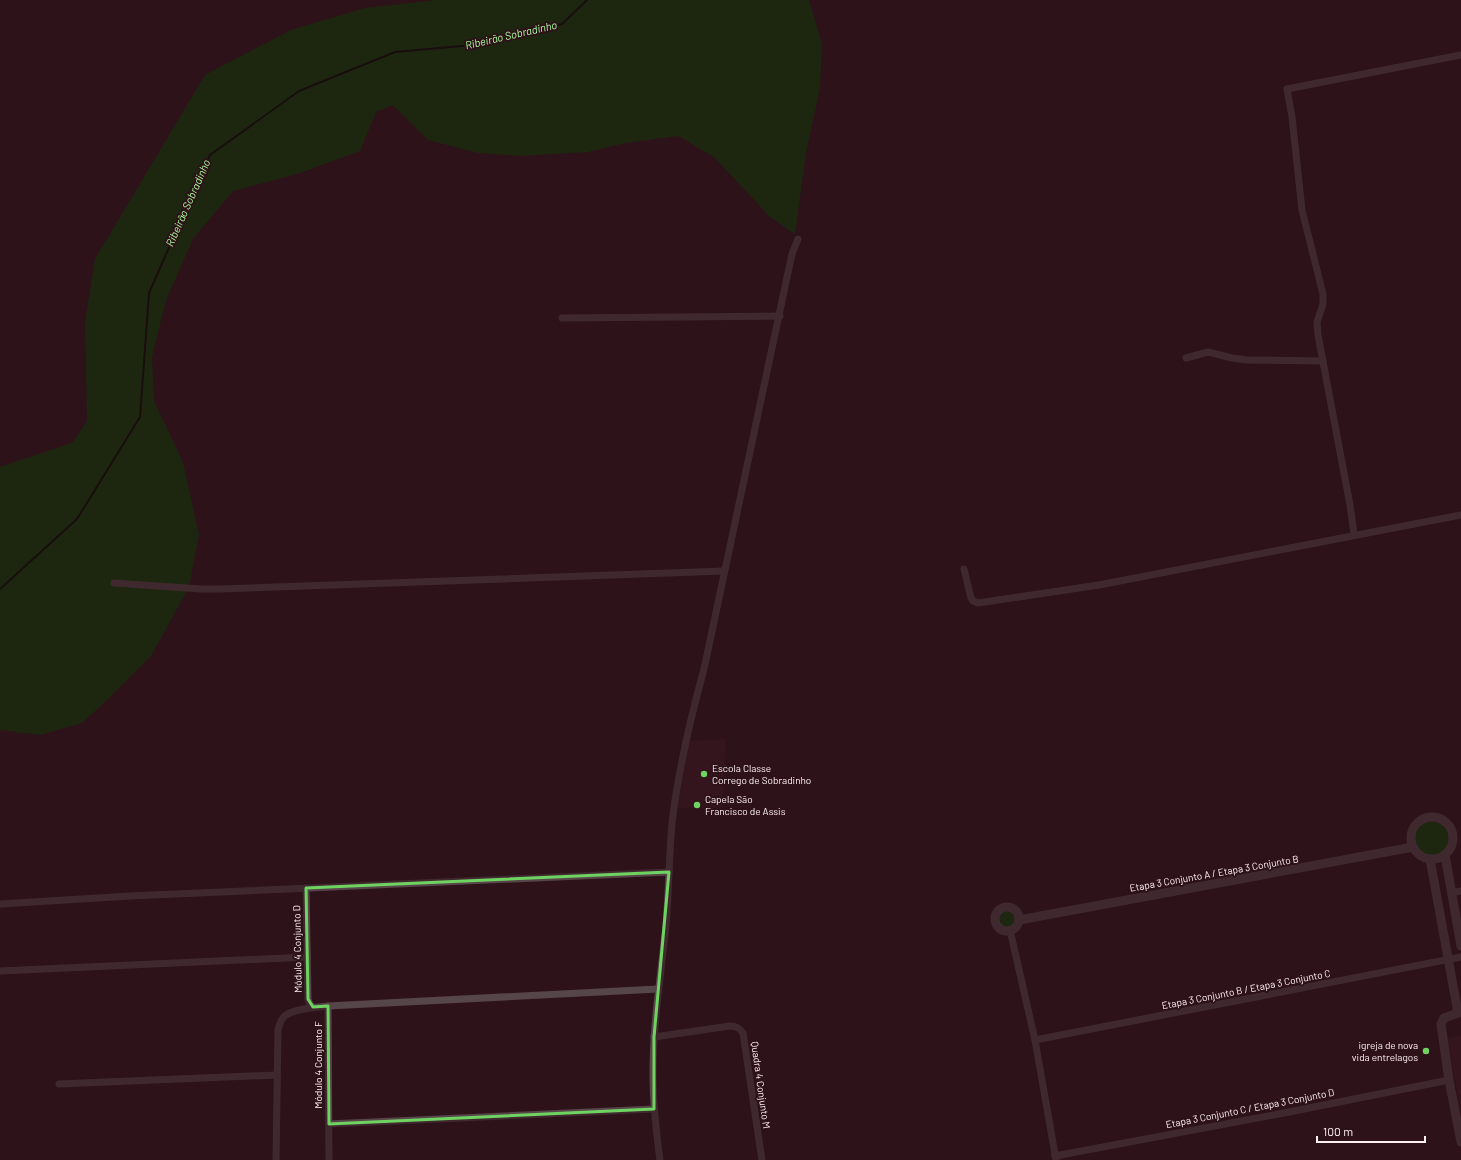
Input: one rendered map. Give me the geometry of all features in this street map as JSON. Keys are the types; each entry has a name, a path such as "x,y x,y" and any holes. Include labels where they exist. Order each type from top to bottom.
{"street":[{"path":"1354,534 1350,504 1317,322 1323,304 1323,294 1302,210 1292,117 1287,89 1461,55"},
{"path":"660,1160 654,1109 654,1037 666,921 672,822 690,722 704,669 792,254 798,239"},
{"path":"562,318 780,316"},
{"path":"1186,358 1208,352 1247,360 1323,361"},
{"path":"964,569 971,598 973,601 978,603 1099,584 1461,514"},
{"path":"114,583 220,589 724,571"},
{"path":"1427,818 1437,818 1442,820 1457,836 1445,855 1430,859 1420,855 1414,847 1411,837 1412,832 1418,823 1427,818"},
{"name":"Etapa 3 Conjunto A / Etapa 3 Conjunto B","path":"1019,920 1414,847"},
{"path":"1445,855 1461,946"},
{"path":"1430,859 1448,960 1460,1012 1444,1018 1440,1024 1461,1142"},
{"path":"0,904 130,896 669,872"},
{"name":"Módulo 4 Conjunto D","path":"306,888 308,999 313,1008"},
{"path":"1451,893 1461,891"},
{"path":"1008,907 1012,908 1018,915 1019,920 1014,928 1010,930 1002,929 998,926 995,918 999,910 1008,907"},
{"path":"1010,930 1035,1040 1056,1158"},
{"path":"0,971 307,957"},
{"name":"Etapa 3 Conjunto B / Etapa 3 Conjunto C","path":"1035,1040 1461,958"},
{"path":"276,1160 278,1030 283,1018 290,1012 328,1006 658,989"},
{"name":"Módulo 4 Conjunto F","path":"328,1006 329,1160"},
{"name":"Quadra 4 Conjunto M","path":"654,1037 730,1026 734,1026 741,1030 743,1033 762,1160"},
{"path":"59,1084 277,1075"},
{"name":"Etapa 3 Conjunto C / Etapa 3 Conjunto D","path":"1056,1158 1449,1080"},
{"path":"328,1124 654,1109"}],"highlighted area":[{"path":"669,872 654,1037 654,1109 329,1124 328,1006 313,1007 308,999 306,888"}],"shaded area":[{"name":"Escola Classe Corrego de Sobradinho","path":"726,739 722,807 677,808 689,741"},
{"path":"1461,1035 1461,1112 1447,1038"}],"green space":[{"path":"436,0 809,0 822,44 820,88 806,153 795,234 770,217 714,157 678,136 625,143 588,152 521,156 478,153 428,140 393,105 376,112 360,151 297,174 233,191 193,239 166,300 152,357 154,401 183,462 199,535 189,587 151,656 82,723 40,735 0,730 0,467 72,443 87,421 85,323 95,259 205,75 291,30 365,8"},
{"path":"1435,821 1444,826 1448,831 1448,845 1444,850 1439,854 1429,855 1425,854 1416,845 1415,835 1416,831 1425,822"},
{"path":"1003,910 1011,910 1016,915 1014,926 1011,928 1003,928 998,923 998,915"}],"waterway":[{"name":"Ribeirão Sobradinho","path":"0,589 77,519 140,417 149,293 210,155 299,91 395,52 473,45 562,24 587,0"}],"place":[{"name":"Escola Classe Corrego de Sobradinho","path":"704,774"},
{"name":"Capela São Francisco de Assis","path":"697,805"},
{"name":"igreja de nova vida entrelagos","path":"1426,1051"}]}
